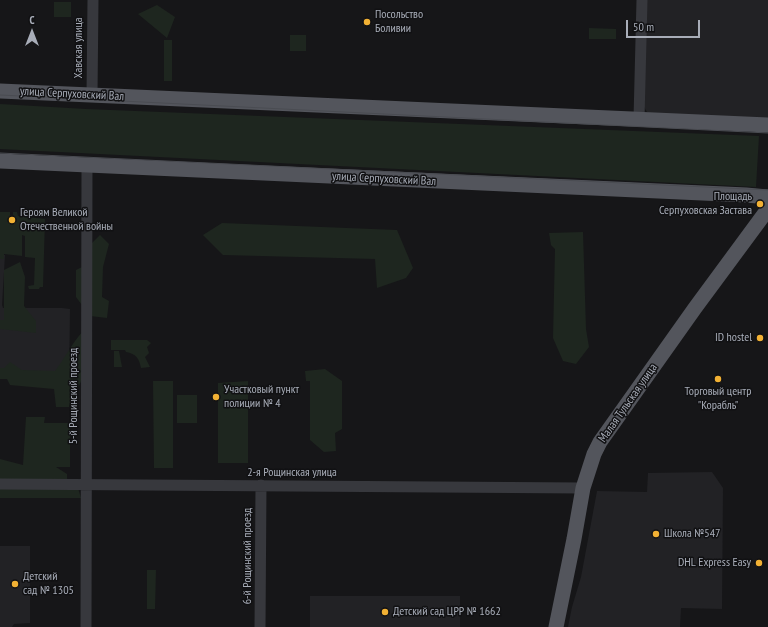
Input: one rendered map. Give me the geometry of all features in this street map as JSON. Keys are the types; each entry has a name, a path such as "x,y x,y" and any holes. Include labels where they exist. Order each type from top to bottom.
{"main road":[{"name":"улица Серпуховский Вал","path":"0,91 768,125"},
{"name":"улица Серпуховский Вал","path":"0,161 768,197"},
{"name":"Малая Тульская улица","path":"556,627 583,488 594,454 608,429 768,209"}],"street":[{"name":"Хавская улица","path":"92,95 93,0"},
{"path":"639,119 642,0"},
{"name":"5-й Рощинский проезд","path":"86,627 88,165"},
{"name":"2-я Рощинская улица","path":"0,484 583,488"},
{"name":"6-й Рощинский проезд","path":"260,627 261,486"}],"shaded area":[{"path":"646,0 768,0 768,120 651,116 644,107"},
{"path":"54,2 71,2 71,17 54,17"},
{"path":"157,5 175,17 167,38 138,14"},
{"path":"589,28 616,29 616,39 589,39"},
{"path":"290,35 306,35 306,51 290,51"},
{"path":"164,40 172,40 172,81 164,81"},
{"path":"0,104 86,109 759,136 756,187 0,149"},
{"path":"0,212 10,212 10,215 13,215 13,212 17,212 18,216 45,219 43,287 40,287 39,289 29,289 28,286 34,285 35,258 25,257 25,236 22,235 22,256 4,254 4,259 0,259"},
{"path":"222,223 397,230 413,268 406,278 377,288 375,259 223,255 203,235"},
{"path":"583,232 586,329 589,347 576,364 563,361 553,338 555,249 551,245 549,233"},
{"path":"100,235 109,244 103,267 102,297 109,301 107,318 90,316 76,297 76,270 84,266 90,245"},
{"path":"0,255 5,255 3,308 70,309 69,384 0,372"},
{"path":"20,262 25,277 24,306 36,321 36,333 0,329 0,320 4,320 4,270"},
{"path":"83,331 84,375 69,407 56,407 54,389 10,385 7,379 0,379 0,368 4,368 10,362 22,370 55,371 75,340"},
{"path":"111,340 147,340 151,343 147,347 149,353 145,357 150,367 141,368 136,357 125,350 111,350"},
{"path":"114,351 119,351 122,367 114,367"},
{"path":"325,369 342,381 342,429 335,433 336,451 324,452 310,440 310,381 306,381 305,371"},
{"path":"153,381 173,381 173,468 154,468"},
{"path":"248,381 248,463 218,463 218,383"},
{"path":"177,395 197,395 197,423 177,423"},
{"path":"26,417 45,417 44,423 70,423 70,467 56,467 67,474 67,481 0,481 0,459 23,465"},
{"name":"Школа №547","path":"712,472 723,488 722,609 681,608 680,627 568,627 581,577 597,491 647,492 648,473"},
{"path":"0,488 78,488 81,498 0,498"},
{"name":"Детский сад № 1305","path":"0,546 30,546 30,623 14,624 12,627 0,627"},
{"path":"147,570 156,570 155,609 147,609"},
{"name":"Детский сад ЦРР № 1662","path":"310,596 460,596 460,627 310,627"}],"tram line":[{"path":"0,95 768,133"},
{"path":"0,153 768,190"}],"place":[{"name":"Посольство Боливии","path":"367,22"},
{"name":"Площадь Серпуховская Застава","path":"760,204"},
{"name":"Героям Великой Отечественной войны","path":"12,220"},
{"name":"ID hostel","path":"760,338"},
{"name":"Торговый центр \"Корабль\"","path":"718,379"},
{"name":"Участковый пункт полиции № 4","path":"216,397"},
{"name":"Школа №547","path":"656,534"},
{"name":"DHL Express Easy","path":"759,563"},
{"name":"Детский сад № 1305","path":"15,584"},
{"name":"Детский сад ЦРР № 1662","path":"385,612"}]}
